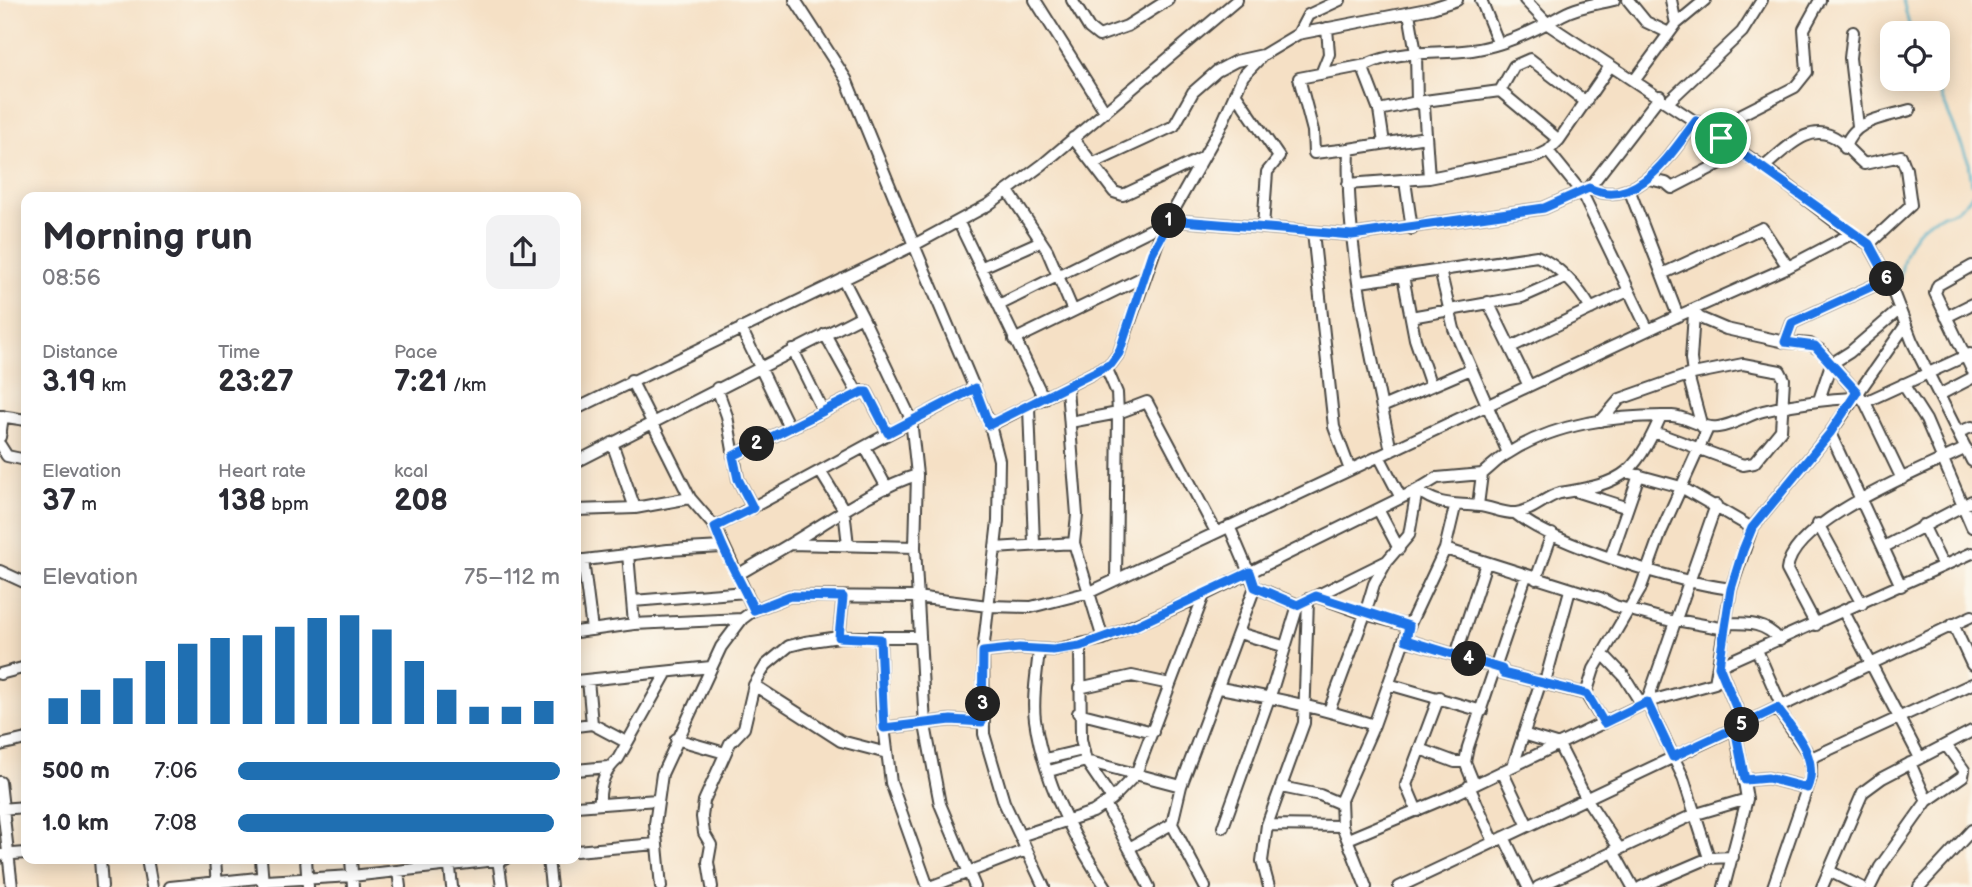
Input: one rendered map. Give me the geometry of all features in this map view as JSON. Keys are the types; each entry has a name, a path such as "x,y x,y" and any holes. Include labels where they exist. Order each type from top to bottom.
{"street":[{"path":"796,0 846,79 975,388 999,460 995,548 983,652 982,722 993,775 1044,887"},
{"path":"1035,0 1105,111"},
{"path":"1072,0 1088,28 1099,36 1127,26 1168,0"},
{"path":"581,406 959,223 1008,191 1237,0"},
{"path":"1297,34 1308,15 1340,0"},
{"path":"989,425 1106,367 1119,353 1143,278 1161,233 1243,76 1263,55 1297,34 1409,13 1457,0"},
{"path":"1481,0 1498,42"},
{"path":"1525,0 1549,25 1764,167 1869,244 1888,279 1905,326 1972,461"},
{"path":"1426,137 1314,153 1313,131 1299,78 1416,53 1472,50 1549,25 1563,15 1584,6 1614,0"},
{"path":"1628,0 1646,22 1673,29"},
{"path":"1671,0 1673,29"},
{"path":"1634,81 1673,29 1705,0"},
{"path":"999,305 1170,220 1352,235 1412,229 1544,208 1586,190 1664,99 1742,32 1762,0"},
{"path":"1721,138 1742,114 1796,87 1807,72 1804,29 1820,0"},
{"path":"1409,13 1416,53 1417,102"},
{"path":"1321,74 1329,54 1326,28"},
{"path":"1853,32 1850,58 1858,126"},
{"path":"1094,163 1174,126 1194,92 1216,71 1237,61 1263,55"},
{"path":"1500,91 1514,66 1530,60 1586,102"},
{"path":"1366,65 1364,71 1370,93 1379,110 1384,143"},
{"path":"1348,184 1429,178 1536,157 1549,151 1559,140 1610,66"},
{"path":"1379,110 1500,91 1559,140"},
{"path":"1235,93 1279,156 1267,172 1263,227"},
{"path":"1417,102 1424,106 1429,178"},
{"path":"1845,148 1851,132 1858,126 1910,110"},
{"path":"1586,190 1609,194 1629,189 1649,179 1696,121"},
{"path":"1764,167 1808,133 1829,136 1839,141 1864,164 1897,156 1904,159 1911,205 1869,244"},
{"path":"1073,138 1114,192 1123,195 1202,159"},
{"path":"1349,149 1348,184 1352,235 1391,451"},
{"path":"1549,151 1586,190 1628,292 1648,330"},
{"path":"1649,179 1666,183 1672,188 1742,152"},
{"path":"1405,181 1412,229"},
{"path":"1629,189 1678,316"},
{"path":"1008,191 1033,233 1041,241 1073,311"},
{"path":"959,223 1044,399"},
{"path":"1662,274 1762,228 1788,267"},
{"path":"1313,232 1334,428 1349,470"},
{"path":"661,887 656,844 657,800 662,774 711,667 742,619 754,610 790,596 916,597 988,606 1031,607 1090,592 1678,316 1693,312 1852,234"},
{"path":"980,268 1041,241"},
{"path":"1360,282 1537,256 1550,262 1581,292 1591,309"},
{"path":"1972,266 1944,281 1936,289 1946,317 1969,355 1972,370"},
{"path":"1440,270 1449,311 1508,453"},
{"path":"1403,275 1411,317 1431,386"},
{"path":"1014,340 1143,278"},
{"path":"1411,317 1522,297 1565,278"},
{"path":"843,279 911,419 917,475 916,597 925,725 940,804 975,887"},
{"path":"1785,342 1792,323 1888,279"},
{"path":"1511,347 1628,292"},
{"path":"1488,302 1529,386"},
{"path":"1946,317 1972,304"},
{"path":"1819,400 1831,364 1850,352 1899,309"},
{"path":"1693,312 1719,327 1815,346 1855,395 1865,402 1902,479"},
{"path":"1587,694 1594,670 1631,609 1705,427 1690,375 1693,312"},
{"path":"581,459 862,316"},
{"path":"1348,839 1417,811 1644,704 1715,683 1731,589 1752,528 1830,433 1905,326"},
{"path":"741,328 789,427"},
{"path":"825,334 850,381 862,392"},
{"path":"793,350 824,411"},
{"path":"1865,402 1969,355"},
{"path":"1601,421 1620,399 1690,375 1743,364 1780,370 1784,379 1781,430 1754,463 1744,465 1654,432"},
{"path":"1106,367 1117,393 1118,413 1116,580"},
{"path":"1382,407 1471,369"},
{"path":"1939,395 1972,379"},
{"path":"631,380 690,498 715,527 722,547 739,574 754,610"},
{"path":"1903,384 1926,420 1942,460 1967,504 1972,527"},
{"path":"717,388 727,416 738,479 753,508"},
{"path":"715,527 865,447 911,419 975,388"},
{"path":"1067,388 1077,515 1074,542 1103,639"},
{"path":"733,456 862,392 867,392 872,398 888,433"},
{"path":"983,652 1080,646 1103,639 1203,595 1379,510 1437,478 1482,474 1508,453 1540,438 1601,421 1661,416 1678,416 1705,427 1734,425 1759,412 1855,395"},
{"path":"1070,422 1118,413 1147,402 1216,532"},
{"path":"1029,407 1034,544"},
{"path":"1926,420 1947,410"},
{"path":"0,437 2,416 21,419"},
{"path":"1515,513 1535,507 1558,494 1578,492 1626,472 1654,432 1661,416"},
{"path":"1958,432 1972,427"},
{"path":"1830,433 1863,498 1901,586"},
{"path":"612,443 635,508"},
{"path":"0,445 7,456 21,459"},
{"path":"865,447 887,488"},
{"path":"1816,625 1790,579 1787,565 1818,524 1863,498 1966,448"},
{"path":"1380,456 1401,498"},
{"path":"820,471 844,510 848,545"},
{"path":"1626,472 1681,487 1752,528"},
{"path":"1478,505 1482,474"},
{"path":"739,574 844,510 917,475"},
{"path":"1611,556 1627,515 1625,507 1639,475"},
{"path":"1418,490 1442,504 1455,507 1478,505 1515,513 1533,527 1648,570 1691,582 1731,589"},
{"path":"1329,711 1374,584 1387,561 1409,535 1418,490"},
{"path":"1578,492 1625,507"},
{"path":"581,510 635,508 690,498"},
{"path":"1884,547 1967,504"},
{"path":"1644,704 1691,582 1716,505"},
{"path":"1366,887 1342,826 1341,804 1344,790 1374,725 1409,626 1445,549 1455,507"},
{"path":"1379,510 1399,549"},
{"path":"1818,524 1862,604"},
{"path":"1923,525 1943,566"},
{"path":"1205,887 1172,824 1181,786 1220,688 1255,587 1229,526"},
{"path":"1528,887 1499,840 1472,785 1465,762 1496,667 1552,534"},
{"path":"995,548 1074,542"},
{"path":"790,544 915,547"},
{"path":"581,560 722,547"},
{"path":"1445,549 1600,598 1615,606 1675,621 1726,626 1760,625 1771,630 1780,640"},
{"path":"1719,666 1816,625 1972,553"},
{"path":"628,554 634,624"},
{"path":"1223,827 1283,646 1307,600 1387,561"},
{"path":"1456,655 1486,564"},
{"path":"0,572 21,581"},
{"path":"581,575 592,630"},
{"path":"1255,587 1409,626"},
{"path":"1513,766 1543,681 1570,590"},
{"path":"633,601 746,592"},
{"path":"1020,836 1068,821 1109,802 1136,774 1203,595"},
{"path":"839,637 843,597"},
{"path":"1269,887 1262,861 1267,825 1304,723 1308,663 1307,600"},
{"path":"1844,612 1901,716 1927,801"},
{"path":"1399,887 1972,616"},
{"path":"581,631 634,624 742,619"},
{"path":"1953,624 1972,665"},
{"path":"1239,633 1283,646"},
{"path":"712,887 708,862 710,845 704,833 703,808 725,753 744,728 754,685 766,665 789,646 839,637 919,637"},
{"path":"880,639 884,728 897,808 929,887 1026,849"},
{"path":"1406,640 1502,669 1503,673 1587,694 1604,723"},
{"path":"1080,646 1079,713 1085,756 1149,887"},
{"path":"1039,650 1035,718 1045,759 1068,821 1106,887"},
{"path":"1757,650 1779,706 1811,758 1811,777 1773,887"},
{"path":"1603,654 1624,676 1644,704 1673,757 1709,858"},
{"path":"1719,666 1739,726 1747,799 1724,887"},
{"path":"581,681 711,667"},
{"path":"0,674 21,668"},
{"path":"581,770 596,771 608,767 618,759 667,672"},
{"path":"1079,688 1132,676 1170,684"},
{"path":"588,680 592,724"},
{"path":"1388,684 1439,697 1482,712"},
{"path":"1811,758 1972,684"},
{"path":"754,685 841,741 887,753"},
{"path":"1220,688 1268,696 1286,704 1304,703 1374,725"},
{"path":"1417,811 1405,788 1439,697"},
{"path":"1079,713 1153,732"},
{"path":"884,728 951,720 982,722"},
{"path":"581,725 592,724 626,742"},
{"path":"1822,887 1863,792 1870,784 1972,731"},
{"path":"1523,734 1559,745 1633,887"},
{"path":"676,739 725,753"},
{"path":"0,745 21,740"},
{"path":"1870,887 1880,867 1927,801 1963,776 1964,770 1946,745"},
{"path":"1420,749 1455,762 1465,762"},
{"path":"1045,759 1085,756 1181,786"},
{"path":"1049,771 1085,756"},
{"path":"600,803 600,788 608,767"},
{"path":"1502,771 1528,826"},
{"path":"1745,780 1768,778 1807,788"},
{"path":"0,782 5,855 12,887"},
{"path":"1281,787 1320,795 1341,804"},
{"path":"1538,887 1693,815 1747,799"},
{"path":"581,805 657,800"},
{"path":"2,809 21,807"},
{"path":"1129,848 1172,824"},
{"path":"1267,825 1342,826"},
{"path":"1919,887 1972,831"},
{"path":"581,852 656,844"},
{"path":"1641,887 1709,858 1733,857"},
{"path":"100,864 102,887"},
{"path":"148,864 152,887"},
{"path":"215,864 216,884"},
{"path":"261,864 262,883"},
{"path":"306,864 308,883"},
{"path":"351,864 353,882"},
{"path":"170,887 353,882 438,864"},
{"path":"449,864 452,887"},
{"path":"499,864 502,887"},
{"path":"549,864 551,887"},
{"path":"398,871 400,887"},
{"path":"1829,871 1861,887"}],"waterway":[{"path":"1903,0 1908,21"},
{"path":"1939,91 1969,163 1972,184"},
{"path":"1898,290 1905,255 1917,233 1929,221 1961,207 1972,194"}],"route":[{"path":"1721,138 1696,121 1649,179 1629,189 1600,194 1589,188 1544,208 1412,229 1352,235 1170,220 1152,253 1119,353 1111,364 989,425 975,388 888,433 872,398 867,392 862,392 733,456 738,479 753,508 715,527 722,547 739,574 754,610 768,602 790,596 843,597 839,637 880,639 884,728 951,720 982,722 983,652 1019,648 1053,650 1080,646 1135,626 1250,572 1255,587 1297,605 1316,596 1409,626 1406,640 1502,669 1503,673 1587,694 1596,705 1604,723 1647,702 1673,757 1735,728 1777,708 1811,758 1811,777 1807,788 1768,778 1745,780 1735,728 1743,724 1719,666 1722,645 1731,589 1752,528 1830,433 1857,392 1815,346 1785,342 1788,330 1792,323 1888,279 1869,244 1721,138"}]}
